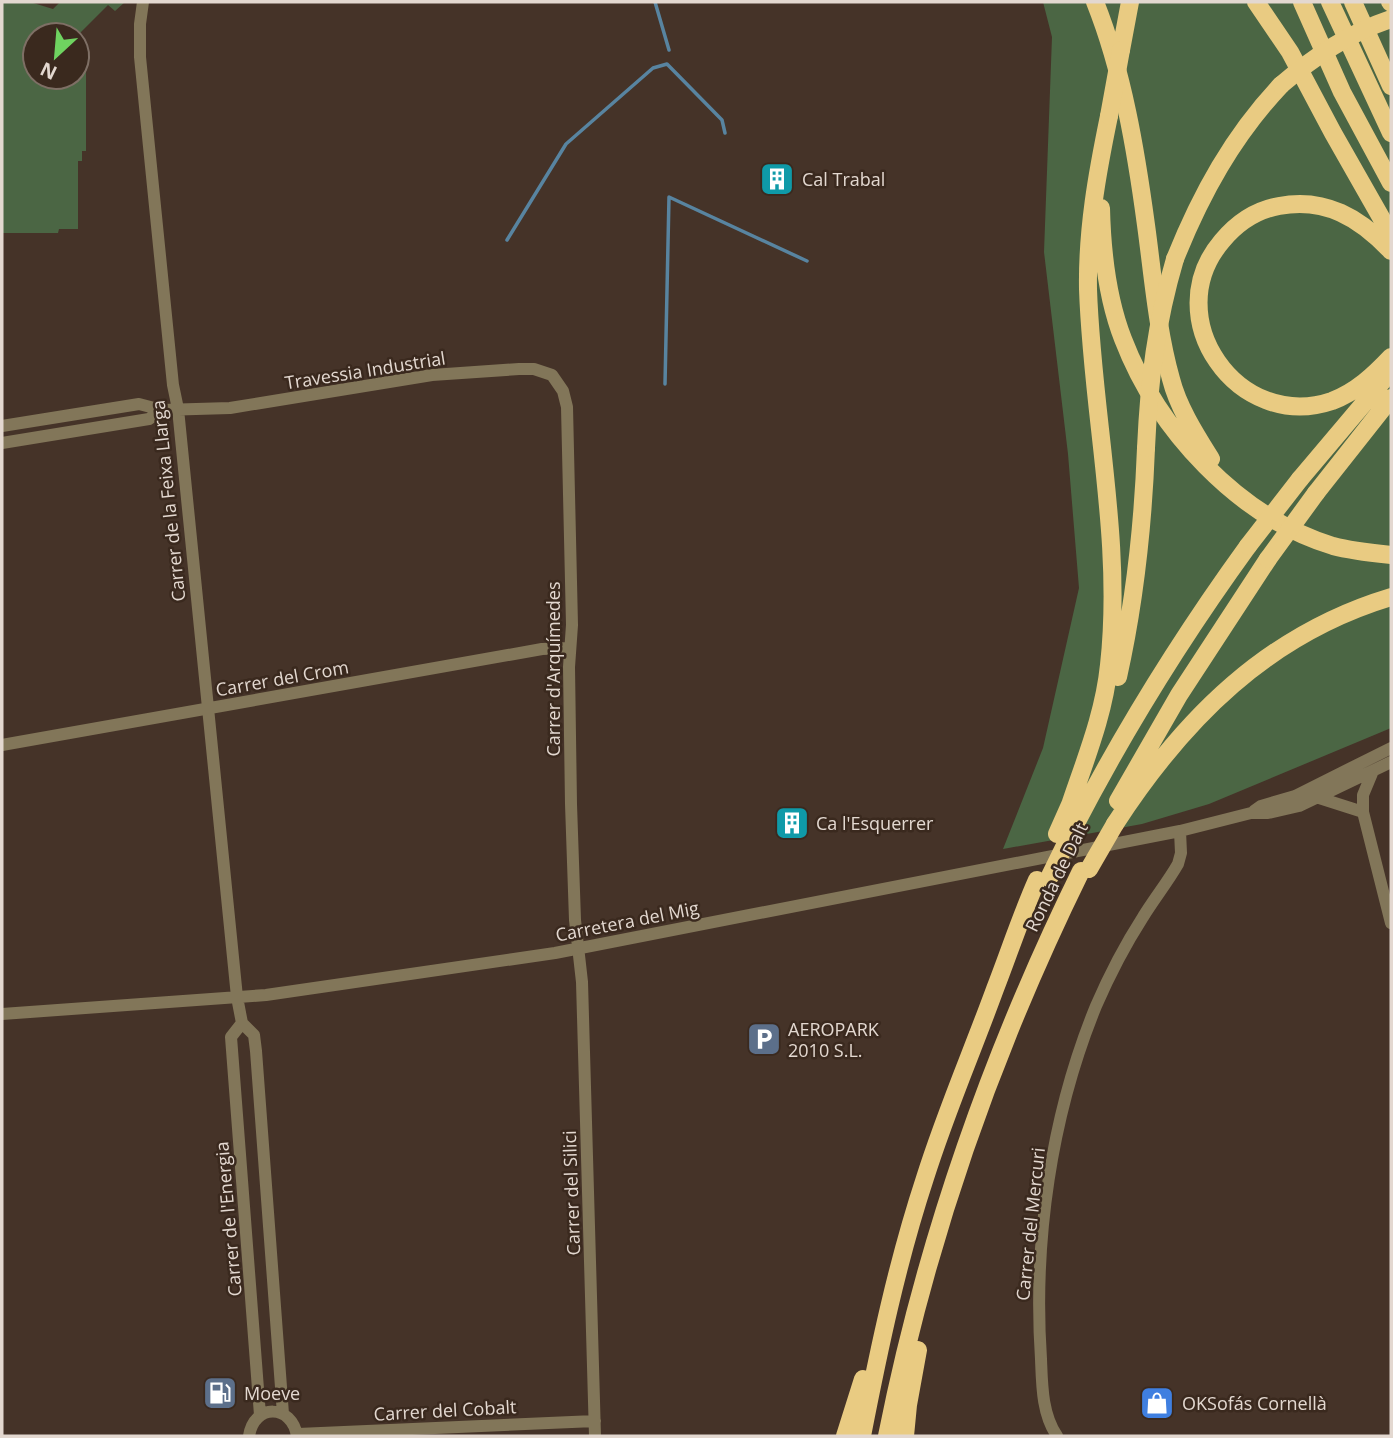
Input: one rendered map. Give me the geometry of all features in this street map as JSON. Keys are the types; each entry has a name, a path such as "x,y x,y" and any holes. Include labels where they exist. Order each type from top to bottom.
{"highway":[{"path":"1095,2 1104,24 1134,143 1155,296 1171,380 1196,437 1218,470 1246,500"},
{"path":"1065,833 1069,808 1100,717 1112,642 1111,547 1088,287 1091,214 1130,2"},
{"path":"1256,2 1290,52 1391,235"},
{"path":"1302,2 1342,92 1391,183"},
{"path":"1330,2 1391,133"},
{"path":"1353,2 1391,86"},
{"path":"1069,808 1106,719 1129,628 1140,544 1153,351 1165,293 1188,225 1218,167 1258,110 1281,85 1325,49 1391,19"},
{"path":"1103,147 1103,250 1110,295 1122,338 1141,379 1163,415 1215,475 1278,522 1334,546 1391,555"},
{"path":"1391,251 1364,225 1332,208 1313,203 1274,206 1256,212 1240,223 1217,247 1201,282 1199,302 1200,323 1207,345 1217,363 1232,380 1265,400 1283,405 1300,405 1334,400 1364,383 1391,357"},
{"path":"845,1436 958,1082 1065,833 1161,674 1248,546 1391,370"},
{"name":"Ronda de Dalt","path":"887,1436 919,1301 955,1178 1005,1041 1046,944 1179,695 1268,559 1391,398"},
{"path":"1110,825 1169,747 1207,706 1240,677 1306,632 1343,614 1391,597"},
{"path":"905,1436 912,1383 955,1178"},
{"path":"862,1436 893,1286"}],"street":[{"name":"Carrer de la Feixa Llarga","path":"143,2 139,38 141,70 237,997"},
{"name":"Travessia Industrial","path":"2,426 139,404 162,410 230,408 432,375 519,369 534,369 552,375 564,391"},
{"name":"Carrer d'Arquímedes","path":"564,391 567,407 572,625 571,804 578,948"},
{"name":"Travessia Industrial","path":"2,443 149,419 162,410"},
{"name":"Carrer del Crom","path":"2,745 542,649 570,648"},
{"name":"Carretera del Mig","path":"1251,813 1261,806 1295,796 1391,748"},
{"name":"Carretera del Mig","path":"2,1014 277,994 578,948 1180,831 1251,813 1286,810 1391,762"},
{"path":"1373,771 1363,794 1363,812 1391,923"},
{"path":"1295,796 1317,797 1363,812"},
{"name":"Carrer del Mercuri","path":"1056,1436 1046,1410 1038,1322 1043,1229 1054,1151 1069,1087 1089,1025 1127,944 1178,864 1181,853 1180,831"},
{"name":"Carrer del Silici","path":"578,948 582,982 596,1436"},
{"name":"Carrer de l'Energia","path":"237,997 242,1023 254,1038 283,1414"},
{"name":"Carrer de l'Energia","path":"242,1023 232,1037 260,1415"},
{"path":"249,1436 253,1423 260,1415 272,1412 283,1414 295,1425 297,1435"},
{"name":"Carrer del Cobalt","path":"297,1435 595,1421"}],"green space":[{"path":"2,2 30,2 53,9 60,2 125,2 115,11 108,5 91,22 21,21 21,91 86,91 86,151 82,151 82,161 78,161 78,229 59,229 58,233 2,233"},
{"path":"1043,2 1391,2 1391,728 1209,804 1142,824 1003,849 1043,748 1079,588 1068,454 1044,252 1052,37"}],"waterway":[{"path":"655,2 669,50"},
{"path":"507,240 566,144 653,68 667,64 722,120 725,133"},
{"path":"665,384 669,197 807,261"}],"place":[{"name":"Cal Trabal","path":"777,179"},
{"name":"Ca l'Esquerrer","path":"792,823"},
{"name":"AEROPARK 2010 S.L.","path":"764,1039"},
{"name":"Moeve","path":"220,1393"},
{"name":"OKSofás Cornellà","path":"1157,1403"}]}
